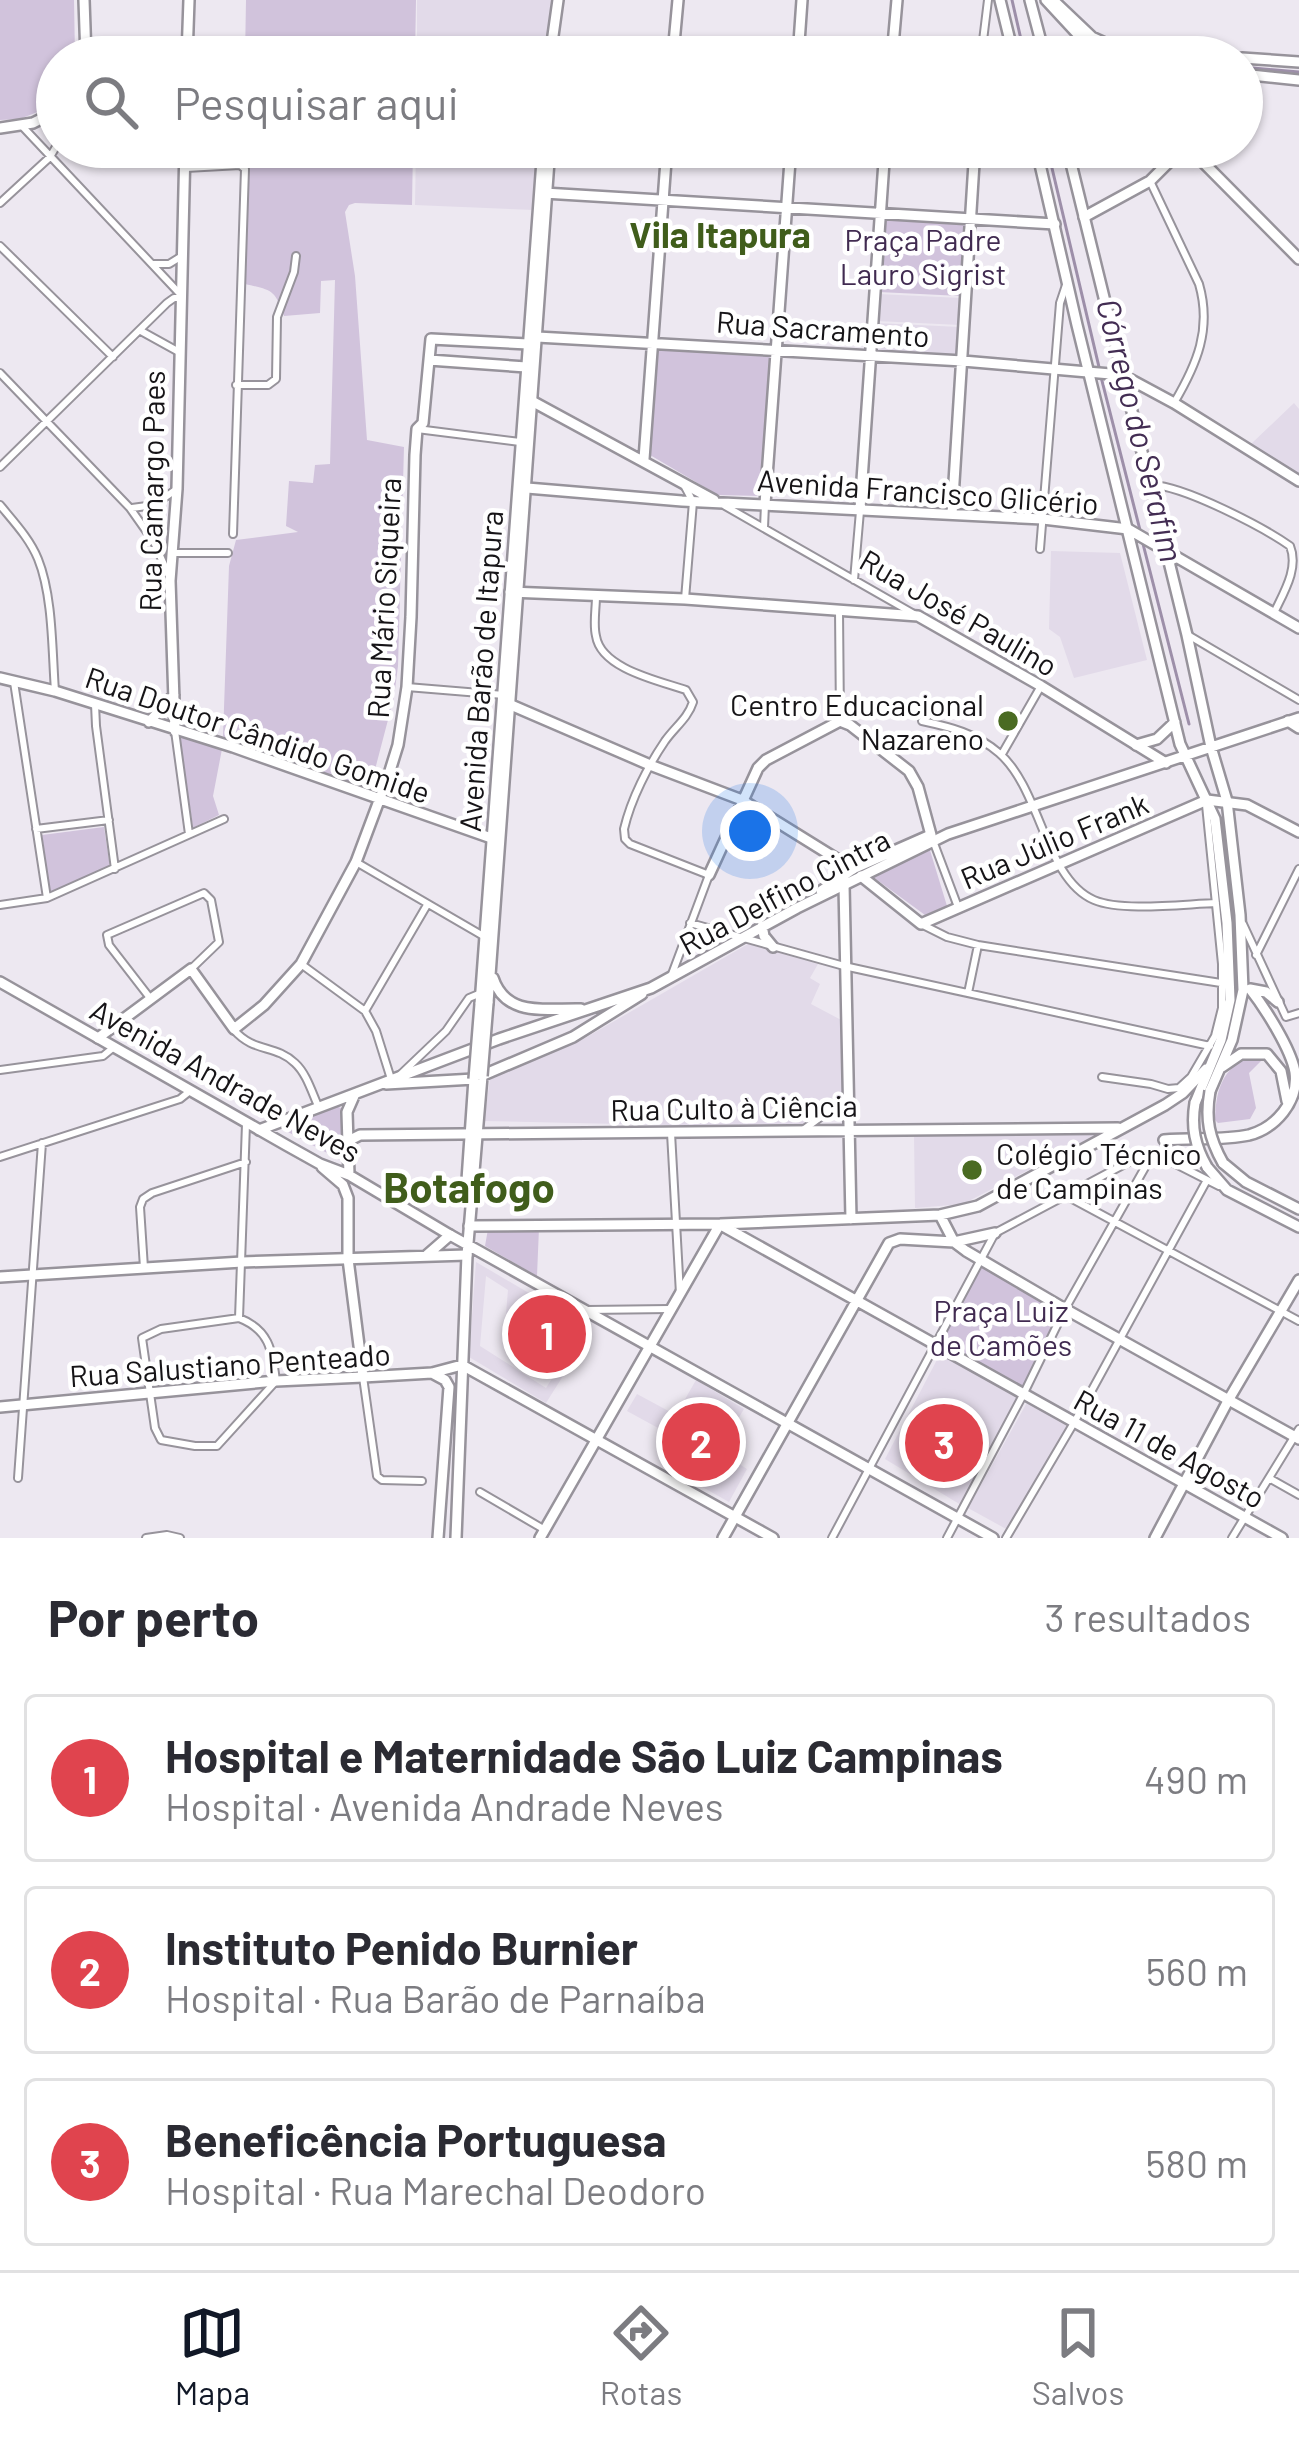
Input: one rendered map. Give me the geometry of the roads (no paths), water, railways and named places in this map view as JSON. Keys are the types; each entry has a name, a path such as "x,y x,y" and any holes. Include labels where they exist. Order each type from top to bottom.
{"main road":[{"path":"84,0 85,36"},
{"path":"188,36 189,0"},
{"path":"554,36 558,0"},
{"path":"675,36 678,0"},
{"path":"799,36 802,0"},
{"path":"894,36 897,0"},
{"path":"1000,0 1009,36"},
{"path":"1030,0 1039,36"},
{"path":"1050,0 1080,36"},
{"path":"1050,0 1094,36"},
{"path":"1263,59 1299,62"},
{"path":"1263,76 1299,80"},
{"path":"0,128 36,120"},
{"name":"Rua Camargo Paes","path":"176,731 170,581 186,168"},
{"name":"Avenida Barão de Itapura","path":"483,1000 491,969 504,695 527,488 528,399 545,168"},
{"path":"644,459 665,168"},
{"path":"766,504 790,168"},
{"path":"860,509 883,168"},
{"path":"952,514 974,168"},
{"path":"1041,168 1133,531 1174,722 1184,757 1215,819 1230,1000 1207,1120 1223,1163 1246,1183 1299,1209"},
{"path":"1072,168 1160,546 1227,801 1247,989 1237,1025 1195,1103 1193,1131 1207,1173 1227,1190 1299,1227"},
{"path":"1084,217 1150,181 1164,168"},
{"path":"1207,168 1299,259"},
{"path":"543,193 1055,224"},
{"name":"Rua Sacramento","path":"431,339 652,342 1120,375 1299,481"},
{"name":"Rua Mário Siqueira","path":"234,1029 302,964 356,862 398,745 407,687 417,429 423,423 431,339"},
{"name":"Avenida Barão de Itapura","path":"456,1538 471,1197 467,1188 475,1133 485,937 511,706 521,442 532,340"},
{"path":"429,360 526,367"},
{"name":"Rua José Paulino","path":"528,399 721,504"},
{"name":"Avenida Francisco Glicério","path":"527,488 721,504 1042,519 1133,531 1299,628"},
{"path":"515,592 918,616"},
{"name":"Rua José Paulino","path":"918,616 1167,763"},
{"name":"Rua Doutor Cândido Gomide","path":"0,678 233,747 496,840"},
{"path":"149,722 174,695"},
{"path":"511,706 742,800 857,873 921,924"},
{"path":"709,875 753,775 766,760 840,721 909,771 932,838"},
{"path":"1136,745 1157,739 1174,722"},
{"name":"Rua Delfino Cintra","path":"602,1010 844,885 857,873 932,838 1296,722"},
{"path":"1207,801 1247,805 1299,832"},
{"name":"Rua Júlio Frank","path":"921,924 1207,801"},
{"path":"796,908 857,873"},
{"path":"844,885 851,1220"},
{"path":"763,926 773,947"},
{"path":"98,1038 191,969 234,1029"},
{"path":"491,969 496,989 523,1009 602,1010"},
{"name":"Avenida Andrade Neves","path":"0,982 262,1132 349,1175 467,1250 652,1346 993,1538"},
{"path":"1230,1000 1247,989 1266,992 1278,1002"},
{"path":"1163,1140 1253,1134 1273,1124 1287,1106 1294,1089 1292,1064 1247,989"},
{"path":"379,1084 478,1077 573,1037 602,1010"},
{"path":"262,1132 395,1078 602,1010"},
{"path":"469,1226 721,1225 940,1216 978,1206 1124,1128 1183,1093 1215,1066 1241,1054 1267,1054 1281,1071 1287,1106"},
{"path":"349,1175 347,1112 358,1093"},
{"path":"286,1145 284,1129 294,1116"},
{"name":"Rua Culto à Ciência","path":"348,1145 360,1135 1124,1128"},
{"path":"320,1164 343,1184 348,1198 348,1259 363,1377"},
{"path":"348,1198 364,1191 389,1206 399,1206"},
{"path":"940,1216 954,1241 982,1260 1298,1435"},
{"path":"560,1538 543,1534 721,1225"},
{"name":"Rua 11 de Agosto","path":"721,1225 1282,1538"},
{"path":"723,1538 889,1244 900,1239 954,1241 995,1233"},
{"path":"427,1255 450,1235"},
{"path":"0,1277 467,1250"},
{"path":"1155,1538 1228,1399 1299,1280"},
{"path":"462,1364 773,1538"},
{"name":"Rua Salustiano Penteado","path":"0,1407 276,1381 432,1373 462,1364"},
{"path":"432,1373 449,1387 439,1538"}],"street":[{"path":"984,36 988,0"},
{"path":"22,126 36,142"},
{"path":"0,203 38,168"},
{"path":"0,467 171,300 181,297 60,168"},
{"path":"233,534 243,168"},
{"path":"1150,181 1204,301 1201,348 1174,403"},
{"path":"0,246 114,358"},
{"path":"152,264 169,264 182,256"},
{"path":"236,385 274,382 278,317 296,256"},
{"path":"1040,549 1060,303 1068,282"},
{"path":"141,331 179,352"},
{"path":"0,373 130,508 154,542 170,581"},
{"path":"417,429 521,442"},
{"path":"682,482 694,502 685,599"},
{"path":"1149,484 1189,493 1290,546 1297,564 1274,613"},
{"path":"130,508 154,506 177,489"},
{"name":"Rua José Paulino","path":"721,504 918,616"},
{"path":"764,528 766,504"},
{"path":"0,506 40,562 55,691"},
{"path":"854,580 860,509"},
{"path":"174,553 228,554"},
{"path":"871,613 877,592"},
{"path":"596,596 600,649 633,672 686,690 693,702 650,765 625,821 625,839 630,844 709,875 670,978"},
{"path":"839,610 840,721"},
{"path":"1186,634 1299,700"},
{"path":"14,681 47,898"},
{"path":"1001,754 1041,686"},
{"path":"407,687 504,695"},
{"path":"95,704 115,869"},
{"path":"922,721 960,729 1001,754 1018,777 1069,881 1080,892 1120,906 1216,903"},
{"name":"Rua Camargo Paes","path":"176,731 189,836"},
{"path":"1102,1077 1174,1090 1192,1077 1220,1023 1207,801"},
{"path":"0,905 47,898 224,819"},
{"path":"36,829 109,820"},
{"path":"932,838 952,910 940,922 946,937"},
{"path":"356,862 485,937"},
{"path":"1256,955 1299,868"},
{"path":"150,998 109,945 109,933 204,893 211,900 219,942 191,969"},
{"path":"697,904 709,927"},
{"path":"365,1010 427,905"},
{"path":"1240,915 1286,1017 1299,1012"},
{"path":"690,923 844,966 1210,1046"},
{"path":"921,924 978,945 1221,983"},
{"path":"968,993 978,945"},
{"path":"302,964 365,1010 395,1078 446,1031 469,998 483,1000"},
{"path":"234,1029 247,1043 293,1061 319,1108"},
{"path":"0,1070 103,1056 114,1047"},
{"path":"0,1157 180,1100 190,1090"},
{"path":"802,1130 849,1096"},
{"path":"239,1318 246,1123"},
{"path":"144,1268 143,1199 246,1158 254,1138 262,1132"},
{"path":"671,1132 680,1298"},
{"path":"18,1478 42,1143"},
{"path":"947,1538 1065,1309 1152,1155"},
{"path":"832,1538 995,1233 1129,1160 1152,1155 1207,1173 1076,1421 1006,1538"},
{"path":"1065,1195 1299,1322"},
{"path":"584,1310 674,1309"},
{"path":"239,1318 268,1338 276,1381 224,1442 211,1447 166,1443 155,1428 141,1342 161,1329 239,1318"},
{"path":"363,1377 377,1476 422,1481"},
{"path":"1232,1538 1298,1435"},
{"path":"1269,1478 1299,1495"},
{"path":"480,1492 543,1534"},
{"path":"146,1538 180,1538"}],"waterway":[{"name":"Córrego do Serafim","path":"1012,0 1020,36"},
{"path":"1263,69 1299,72"},
{"name":"Córrego do Serafim","path":"1052,168 1099,367"},
{"name":"Córrego do Serafim","path":"1101,377 1140,530"},
{"name":"Córrego do Serafim","path":"1142,540 1189,724"}],"place":[{"name":"Centro Educacional Nazareno","path":"1008,721"},
{"name":"Colégio Técnico de Campinas","path":"972,1170"},
{"name":"Hospital e Maternidade São Luiz Campinas","path":"547,1334"},
{"name":"Instituto Penido Burnier","path":"701,1442"},
{"name":"Beneficência Portuguesa","path":"944,1443"}],"district":[{"name":"Vila Itapura","path":"720,233"},
{"name":"Botafogo","path":"469,1186"}],"park label":[{"name":"Praça Padre Lauro Sigrist","path":"923,256"},
{"name":"Praça Luiz de Camões","path":"1001,1327"}]}
